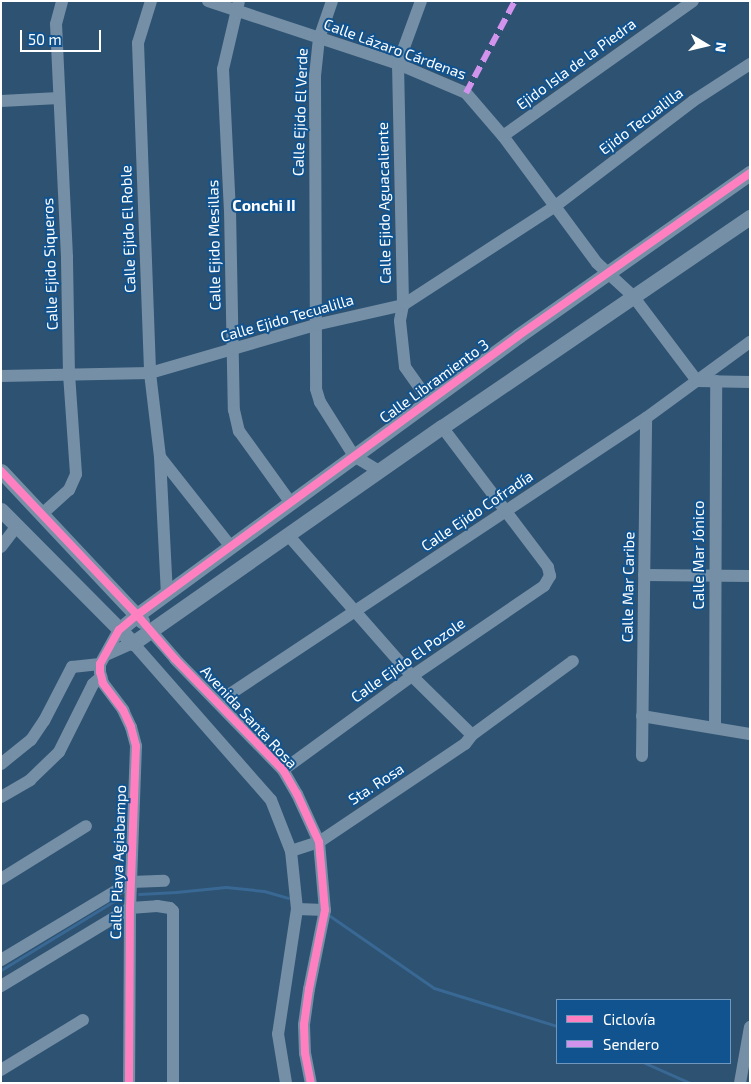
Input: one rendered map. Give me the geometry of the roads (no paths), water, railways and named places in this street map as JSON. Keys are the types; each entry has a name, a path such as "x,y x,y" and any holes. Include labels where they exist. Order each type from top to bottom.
{"street":[{"name":"Calle Ejido Siqueros","path":"42,514 69,490 76,474 69,375 67,257 56,24 62,1"},
{"name":"Calle Ejido El Roble","path":"151,1 138,43 150,373 160,457 167,593"},
{"name":"Calle Lázaro Cárdenas","path":"208,1 238,6 319,38 398,64 466,93 503,136 597,263 633,296 696,381"},
{"name":"Calle Ejido El Verde","path":"332,1 319,38 315,76 316,389 320,402 354,456"},
{"name":"Calle Ejido Aguacaliente","path":"421,1 398,64 401,337 405,366 429,400"},
{"name":"Ejido Isla de la Piedra","path":"503,136 693,1"},
{"name":"Calle Ejido Mesillas","path":"238,6 223,69 230,210 234,410 239,431 291,503"},
{"name":"Ejido Tecualilla","path":"554,207 693,101 750,64"},
{"path":"1,102 59,98"},
{"name":"Calle Libramiento 3","path":"119,630 136,615 231,548 429,400 750,173"},
{"name":"Calle Ejido Tecualilla","path":"1,376 150,373 232,351 315,325 402,305 554,207"},
{"path":"1,764 11,758 31,740 44,721 72,667 104,659 133,643 442,426 750,217"},
{"name":"Calle Ejido Cofradía","path":"218,702 646,418 750,342"},
{"path":"696,381 750,382"},
{"name":"Calle Mar Jónico","path":"715,728 716,381"},
{"name":"Calle Mar Caribe","path":"642,756 646,418"},
{"path":"442,426 506,512"},
{"path":"354,456 379,471"},
{"path":"160,457 231,548"},
{"name":"Avenida Santa Rosa","path":"1,471 175,659 283,770 297,794 319,842 325,910 309,989 304,1025 309,1080"},
{"path":"1,510 133,643 271,800 291,851 297,909 278,1034 286,1083"},
{"name":"Calle Ejido El Pozole","path":"283,770 412,676 544,586 550,576 548,567 506,512"},
{"path":"1,546 16,526"},
{"path":"288,535 412,676 472,735"},
{"path":"644,576 750,576"},
{"path":"104,659 119,630"},
{"name":"Calle Playa Agiabampo","path":"104,659 101,677 123,710 131,727 136,746 130,908 129,1083"},
{"name":"Sta. Rosa","path":"291,851 319,842 465,744 472,735 573,662"},
{"path":"1,797 30,780 59,752 93,684 101,677"},
{"path":"642,716 750,734"},
{"path":"1,878 86,826"},
{"path":"1,960 131,882 164,882"},
{"path":"1,986 130,908 158,906 170,908 173,911 173,1083"},
{"path":"297,909 325,910"},
{"path":"1,1070 82,1020"},
{"path":"740,1083 750,1027"}],"waterway":[{"path":"139,894 226,887 264,891 288,898"},
{"path":"1,970 114,901 121,899"},
{"path":"330,916 434,988 556,1026"},
{"path":"647,1064 690,1083"}],"district":[{"name":"Conchi II","path":"264,205"}]}
